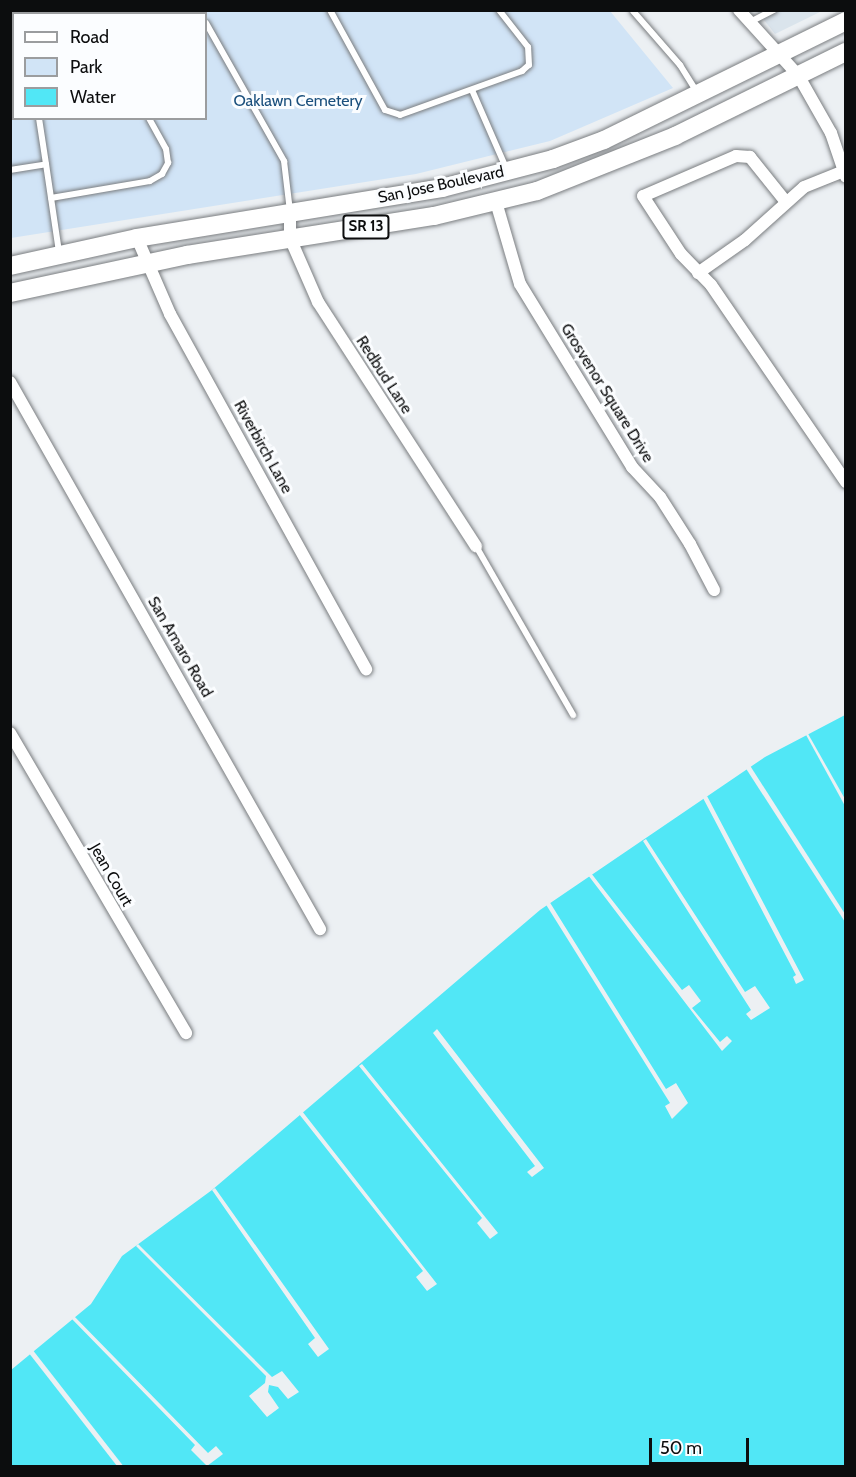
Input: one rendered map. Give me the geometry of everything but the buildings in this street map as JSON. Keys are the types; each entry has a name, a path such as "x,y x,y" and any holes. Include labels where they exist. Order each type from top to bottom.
{"main road":[{"name":"San Jose Boulevard","path":"10,266 137,238 442,188 508,172 604,140 846,21"},
{"name":"San Jose Boulevard","path":"10,293 147,263 434,216 496,202 600,169 846,52"}],"street":[{"path":"698,273 745,240 786,202 814,181 845,174 831,133 798,75 777,55 739,10"},
{"path":"786,202 750,157 736,156 643,196 681,254 711,285 846,482"},
{"name":"Grosvenor Square Drive","path":"496,202 520,284 632,467 660,497 690,544 714,590"},
{"name":"Redbud Lane","path":"290,213 290,238 318,302 476,546"},
{"name":"Riverbirch Lane","path":"137,238 170,314 366,669"},
{"name":"San Amaro Road","path":"10,382 321,928"},
{"name":"Jean Court","path":"10,733 186,1034"}],"lane":[{"path":"330,10 385,110 400,115 522,71 529,65 528,47 499,10"},
{"path":"749,22 774,10"},
{"path":"633,11 680,65 699,95"},
{"path":"207,25 284,161 290,213"},
{"path":"472,90 508,172"},
{"path":"39,120 59,254"},
{"path":"51,198 150,181 162,174 168,163 166,149 150,120"},
{"path":"10,170 46,164"},
{"path":"476,546 573,715"}],"shaded area":[{"path":"757,11 822,11 775,34"}],"green space":[{"name":"Oaklawn Cemetery","path":"11,11 610,11 673,88 550,141 416,174 11,238"}],"water":[{"path":"845,715 845,1466 11,1466 11,1370 91,1304 122,1256 212,1190 540,910 765,757"}],"pier":[{"path":"807,732 845,799 845,806 805,733"},
{"path":"749,764 845,914 845,922 745,767"},
{"path":"707,796 804,980 796,984 793,977 796,975 703,798"},
{"path":"646,839 745,992 755,986 770,1008 751,1020 746,1014 751,1010 643,841"},
{"path":"591,873 682,990 689,985 701,1001 692,1008 720,1042 727,1036 732,1041 722,1051 588,875"},
{"path":"549,901 666,1089 676,1083 688,1103 672,1119 665,1106 670,1103 545,903"},
{"path":"437,1029 544,1168 532,1177 527,1172 535,1166 433,1033"},
{"path":"362,1064 498,1233 490,1239 477,1223 482,1218 359,1066"},
{"path":"302,1111 437,1284 427,1291 416,1277 423,1271 299,1114"},
{"path":"215,1188 329,1349 318,1357 308,1344 315,1338 212,1190"},
{"path":"138,1244 272,1377 282,1371 299,1392 288,1399 278,1387 269,1385 268,1392 279,1408 267,1417 249,1396 265,1383 266,1376 136,1246"},
{"path":"73,1315 208,1453 216,1446 223,1454 207,1466 191,1450 195,1445 70,1317"},
{"path":"32,1349 123,1466 117,1466 28,1352"}]}
